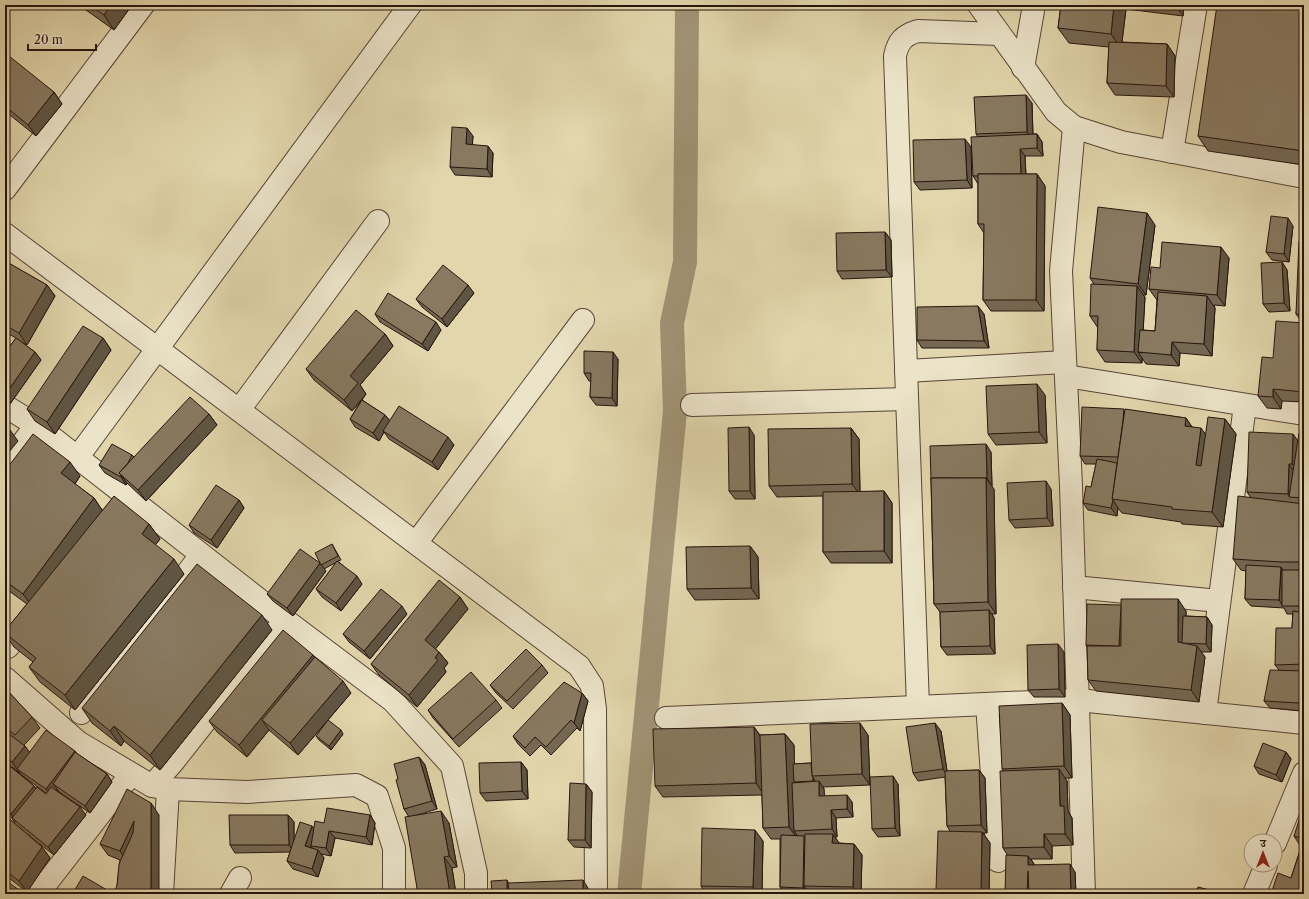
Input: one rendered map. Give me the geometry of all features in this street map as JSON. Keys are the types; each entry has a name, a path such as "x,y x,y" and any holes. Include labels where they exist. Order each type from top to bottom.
{"street":[{"path":"5,189 143,5"},
{"path":"77,458 410,5"},
{"path":"979,5 1056,112 1074,127 1121,142 1304,177"},
{"path":"1023,68 1034,5"},
{"path":"1172,152 1196,5"},
{"path":"918,707 895,56 898,44 907,34 918,31 999,34"},
{"path":"1074,127 1061,271 1066,369 1084,894"},
{"path":"239,410 378,221"},
{"path":"5,234 579,666 592,686 595,709 596,894"},
{"path":"416,543 583,320"},
{"path":"906,371 1066,369 1245,405 1304,414"},
{"path":"692,405 907,399"},
{"path":"1205,713 1245,405"},
{"path":"5,406 36,425 77,458 120,502 201,555 393,701 452,766 476,873 476,894"},
{"path":"5,468 36,425"},
{"path":"81,713 201,555"},
{"path":"1074,587 1219,602"},
{"path":"8,647 42,603"},
{"path":"162,894 160,788 173,762 285,620"},
{"path":"5,678 78,742 131,774 160,788 247,792 356,785 377,796 394,848 394,894"},
{"path":"666,718 1078,700 1304,723"},
{"path":"987,704 998,861"},
{"path":"1279,833 1304,773"},
{"path":"38,894 131,774"},
{"path":"1254,894 1263,873"}],"building":[{"path":"89,5 111,5 104,15"},
{"path":"1061,5 1114,5 1111,34 1058,28"},
{"path":"1217,5 1304,5 1304,151 1198,136"},
{"path":"1109,42 1167,44 1166,86 1107,83"},
{"path":"9,56 54,92 28,125 5,106 5,61"},
{"path":"1026,95 1027,132 976,134 974,97"},
{"path":"452,127 467,128 466,144 488,146 487,169 450,167"},
{"path":"1037,134 1037,148 1020,149 1021,174 978,174 978,176 973,176 971,137"},
{"path":"965,139 967,180 914,182 913,140"},
{"path":"978,174 1037,174 1036,300 983,300 984,224 978,224"},
{"path":"1098,207 1147,213 1138,284 1090,278"},
{"path":"1271,216 1288,218 1284,254 1266,252"},
{"path":"885,232 886,270 837,271 836,233"},
{"path":"1299,241 1304,241 1304,315 1296,314"},
{"path":"1162,242 1221,247 1217,295 1149,289 1151,267 1160,268"},
{"path":"5,261 47,285 19,333 5,325"},
{"path":"1282,262 1284,303 1263,304 1261,263"},
{"path":"443,265 468,285 442,319 416,299"},
{"path":"1091,284 1137,286 1134,352 1097,350 1098,316 1090,316"},
{"path":"1158,292 1207,296 1204,344 1172,342 1171,355 1138,352 1140,330 1155,331"},
{"path":"388,293 436,322 422,344 375,314"},
{"path":"978,306 984,341 917,340 917,307"},
{"path":"356,310 385,334 350,376 358,383 344,400 306,369"},
{"path":"1276,321 1304,323 1304,392 1273,389 1273,397 1258,396 1262,357 1273,358"},
{"path":"83,326 103,338 47,422 27,409"},
{"path":"16,338 35,352 5,395 5,353"},
{"path":"584,351 613,352 612,398 590,397 591,373 584,373"},
{"path":"1037,384 1039,432 988,434 986,386"},
{"path":"190,397 209,414 138,490 119,473"},
{"path":"362,400 385,415 373,433 350,419"},
{"path":"399,406 448,437 432,462 383,431"},
{"path":"1082,407 1124,409 1118,457 1080,456"},
{"path":"1125,409 1186,418 1185,426 1201,428 1196,465 1201,466 1208,417 1225,419 1212,512 1172,509 1172,507 1112,499"},
{"path":"749,427 750,491 729,491 728,428"},
{"path":"851,428 852,484 769,486 768,429"},
{"path":"1249,432 1293,434 1292,464 1289,464 1288,494 1247,492"},
{"path":"1299,433 1304,434 1304,498 1289,497"},
{"path":"33,434 70,462 61,473 94,498 23,594 5,581 5,471"},
{"path":"112,444 132,455 128,463 119,473 121,477 99,465"},
{"path":"986,444 987,478 931,478 931,480 930,446"},
{"path":"1097,459 1117,463 1111,508 1083,503 1086,486 1091,487"},
{"path":"931,478 986,478 988,602 934,604"},
{"path":"1046,481 1047,518 1009,520 1007,483"},
{"path":"216,485 239,500 211,540 189,525"},
{"path":"884,491 884,551 823,552 823,492"},
{"path":"114,496 149,524 142,534 174,559 65,695 29,667 36,658 5,633 5,631"},
{"path":"1238,496 1304,504 1304,562 1233,559"},
{"path":"332,544 338,556 321,565 315,553"},
{"path":"750,546 751,588 687,589 686,547"},
{"path":"300,549 320,563 287,608 267,594"},
{"path":"337,561 357,576 336,603 316,589"},
{"path":"197,564 262,615 150,755 114,726 110,731 82,708"},
{"path":"1246,565 1281,567 1279,600 1245,599"},
{"path":"1282,570 1304,570 1304,606 1282,606"},
{"path":"439,580 460,597 425,640 439,652 435,658 438,660 409,695 371,664"},
{"path":"381,589 402,606 364,651 343,634"},
{"path":"1121,599 1178,599 1178,642 1197,646 1191,690 1088,680 1087,646 1121,646"},
{"path":"1087,604 1121,605 1119,646 1086,645"},
{"path":"989,610 990,646 941,647 940,612"},
{"path":"1293,611 1304,613 1304,664 1275,665 1276,628 1292,628"},
{"path":"1183,616 1207,617 1206,644 1182,643"},
{"path":"283,630 313,655 239,745 209,721"},
{"path":"1058,644 1059,689 1028,690 1027,645"},
{"path":"526,649 542,665 507,701 490,685"},
{"path":"315,657 343,681 290,743 262,720"},
{"path":"1270,670 1304,671 1299,703 1264,701"},
{"path":"471,672 496,700 453,739 428,710"},
{"path":"564,682 582,693 574,723 571,720 546,747 535,737 525,748 513,736"},
{"path":"5,688 32,717 15,735 5,727"},
{"path":"1062,703 1064,766 1002,769 999,706"},
{"path":"328,720 341,730 329,746 316,736"},
{"path":"860,723 862,774 812,776 810,724"},
{"path":"935,723 943,769 913,773 906,727"},
{"path":"754,727 756,783 655,786 653,729"},
{"path":"46,730 75,751 46,789 17,769"},
{"path":"5,731 25,746 12,762 5,757"},
{"path":"785,734 789,827 763,828 760,735"},
{"path":"1263,743 1286,752 1276,775 1254,766"},
{"path":"75,752 107,774 85,806 53,784"},
{"path":"419,757 432,801 404,809 396,780 398,779 394,764"},
{"path":"521,762 522,791 480,793 479,763"},
{"path":"6,763 34,786 11,814 5,810"},
{"path":"811,763 813,781 794,782 793,764"},
{"path":"1059,769 1060,806 1064,806 1065,834 1044,834 1044,847 1003,848 1000,771"},
{"path":"979,770 981,825 947,826 945,771"},
{"path":"893,776 895,828 872,829 870,777"},
{"path":"819,781 819,796 847,795 847,809 831,810 832,829 794,831 792,783"},
{"path":"570,783 586,784 585,840 568,840"},
{"path":"37,787 46,794 51,787 80,807 48,847 12,818"},
{"path":"127,789 151,803 151,894 112,894 117,886 119,864 133,833 134,821 120,851 100,844"},
{"path":"327,808 370,815 366,837 329,831 326,848 311,846 315,821 324,823"},
{"path":"441,811 449,856 444,857 450,894 418,894 405,817"},
{"path":"1301,814 1304,815 1304,839 1294,836"},
{"path":"5,815 42,847 19,881 5,870 5,860 9,854 5,851"},
{"path":"229,815 288,815 289,845 230,845"},
{"path":"300,822 312,826 305,846 318,850 312,869 287,861"},
{"path":"702,828 755,830 753,887 701,886"},
{"path":"938,831 982,832 981,891 936,890"},
{"path":"805,834 833,834 832,843 854,844 853,887 804,886"},
{"path":"781,835 804,836 803,888 780,887"},
{"path":"1304,839 1304,894 1271,894 1278,873 1291,878"},
{"path":"1006,855 1028,856 1028,865 1070,864 1071,894 1029,894 1028,871 1027,894 1005,894"},
{"path":"83,876 107,890 104,894 73,893"},
{"path":"5,880 19,890 16,894 5,894"},
{"path":"507,880 507,894 492,894 491,881"},
{"path":"583,880 583,894 509,894 508,883"},
{"path":"1198,887 1225,894 1196,894"},
{"path":"636,891 742,891 742,894 636,894"},
{"path":"895,891 912,892 912,894 895,894"},
{"path":"748,892 808,893 808,894 748,894"}],"waterway":[{"path":"629,894 675,411 672,323 685,262 687,5"}]}
